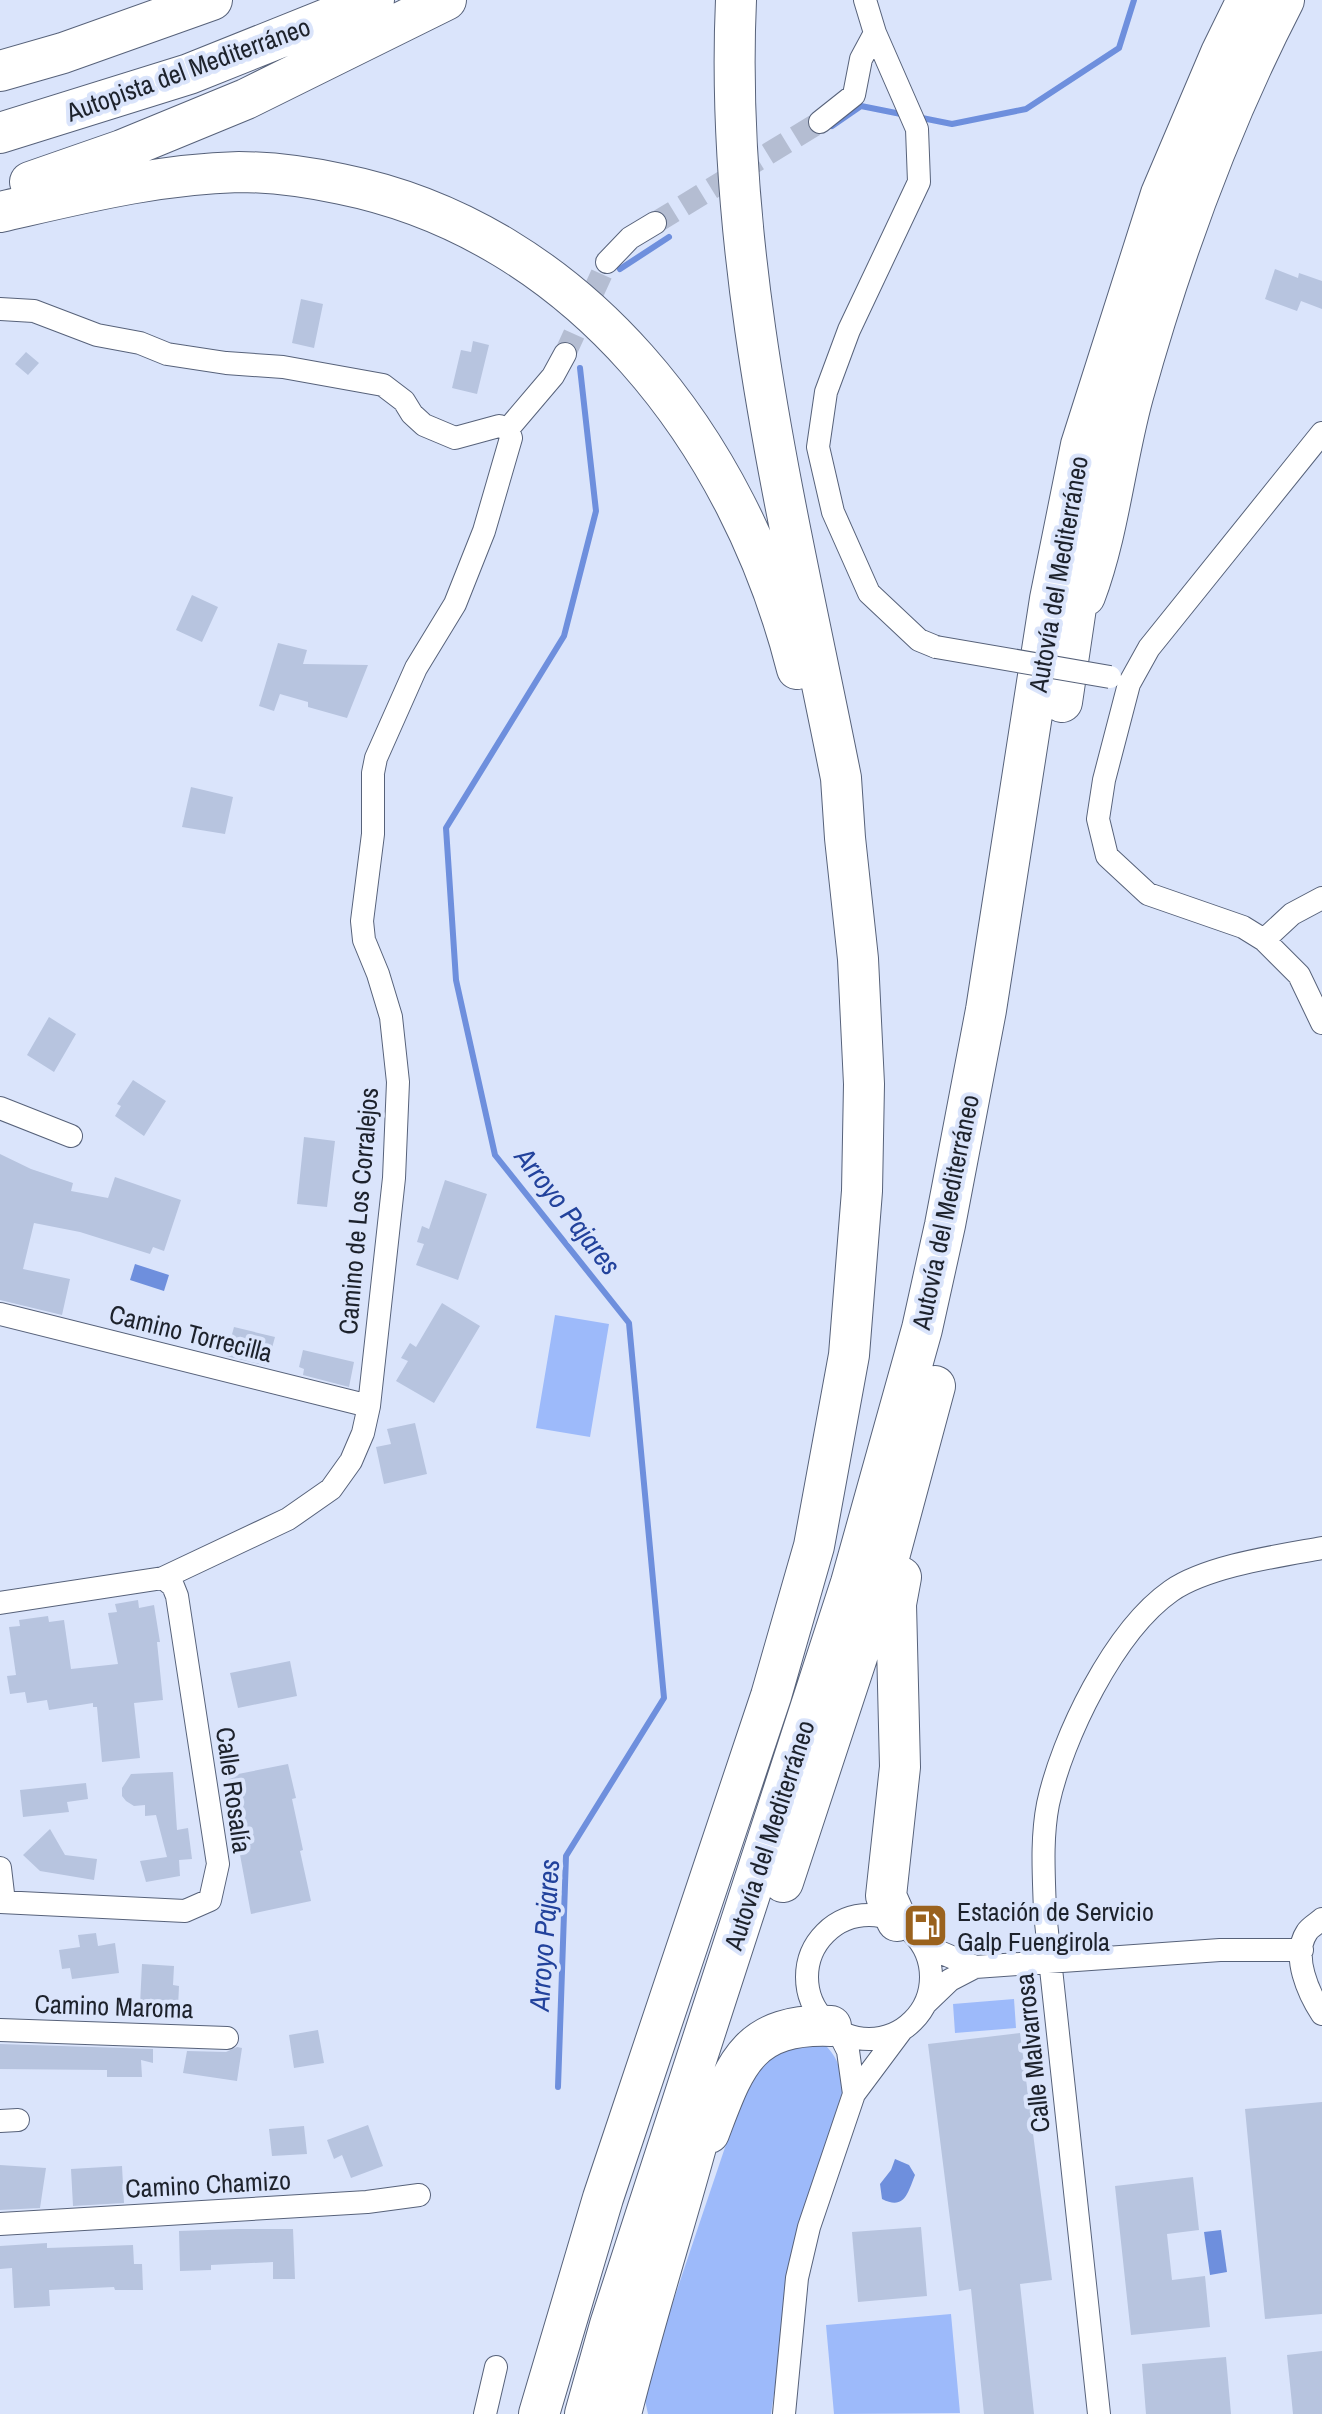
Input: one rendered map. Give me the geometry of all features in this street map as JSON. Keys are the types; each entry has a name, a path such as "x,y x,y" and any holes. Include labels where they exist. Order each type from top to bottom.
{"highway":[{"path":"0,71 63,53 212,0"},
{"name":"Autopista del Mediterráneo","path":"0,133 189,74 374,0"},
{"path":"0,192 122,150 246,99 446,0"},
{"name":"Autovía del Mediterráneo","path":"539,2414 603,2198 771,1696 814,1546 849,1355 862,1191 864,1084 859,974 841,778 757,352 735,150 733,67 736,0"},
{"name":"Autovía del Mediterráneo","path":"585,2414 615,2309 851,1583 918,1343 945,1225 986,1010 1050,599 1081,445 1161,194 1247,0"},
{"path":"1075,622 1095,569 1130,409 1152,327 1181,239 1216,146 1284,0"},
{"path":"0,212 175,176 241,172 307,177 374,191 436,212 491,238 540,269 583,304 643,365 699,442 739,512 789,640 824,780 845,838"},
{"path":"621,2414 710,2097 885,1572 959,1293 996,1106 1075,622 1099,447 1100,392"},
{"path":"910,1933 886,1896 900,1767 896,1604 914,1519 914,1472"},
{"path":"684,2196 732,2073 750,2049 776,2032 805,2025 835,2028"}],"street":[{"path":"865,0 875,33 917,129 919,182 849,330 826,392 818,447 833,512 869,593 919,640 936,647 1120,681"},
{"path":"820,122 854,95 861,59 875,33"},
{"path":"607,262 630,238 655,223"},
{"path":"0,309 34,311 97,335 140,343 167,354 283,367 383,385 404,401 424,425 455,438 499,426 508,429 553,376 565,354"},
{"name":"Camino de Los Corralejos","path":"0,1603 163,1578 288,1519 331,1489 351,1461 363,1433 369,1406 394,1178 398,1082 391,1017 364,940 362,921 373,834 373,773 376,758 416,668 455,604 471,565 509,446 511,438 508,429"},
{"path":"1321,1017 1299,975 1264,940 1243,927 1148,894 1107,856 1098,819 1120,681 1322,433"},
{"path":"1264,940 1292,914 1322,898"},
{"path":"0,1108 71,1136"},
{"name":"Camino Torrecilla","path":"0,1314 369,1406"},
{"name":"Calle Malvarrosa","path":"1099,2414 1050,1963 1043,1860 1048,1805 1064,1750 1093,1686 1151,1608 1172,1590 1204,1574 1322,1548"},
{"name":"Calle Rosalía","path":"2,1902 185,1911 210,1900 218,1864 177,1596 173,1586 163,1578"},
{"path":"0,1868 2,1902"},
{"path":"854,2094 853,2068 848,2051 835,2028 813,2005 807,1980 809,1958 819,1940 835,1924 854,1916 875,1915 948,1958 975,1967 1220,1950 1302,1950"},
{"path":"1322,1919 1306,1933 1302,1950 1304,1977 1322,2014"},
{"path":"910,1933 932,1973 926,2003"},
{"path":"784,2414 797,2278 809,2227 854,2094 926,2003 950,1980 975,1967"},
{"path":"835,2028 853,2037 870,2039 901,2031"},
{"name":"Camino Maroma","path":"0,2030 227,2038"},
{"name":"Camino Chamizo","path":"0,2224 367,2202 419,2195"},
{"path":"485,2414 496,2367"}],"shaded area":[{"path":"135,1264 169,1275 164,1291 130,1280"},
{"path":"555,1315 609,1324 590,1437 536,1428"},
{"path":"1014,1999 1016,2028 955,2033 953,2004"},
{"path":"823,2043 838,2065 842,2093 799,2224 771,2414 648,2414 643,2391 745,2088 772,2051"},
{"path":"895,2159 909,2165 915,2175 908,2193 896,2203 882,2199 880,2184"},
{"path":"1221,2230 1227,2272 1210,2275 1204,2232"},
{"path":"951,2314 960,2413 834,2414 826,2325"}],"building":[{"path":"1275,269 1298,278 1299,273 1322,281 1322,309 1301,301 1297,311 1265,299"},
{"path":"301,299 323,304 314,348 292,343"},
{"path":"473,341 489,345 477,394 452,388 461,350 471,352"},
{"path":"26,352 39,363 28,375 15,364"},
{"path":"192,595 218,607 202,642 176,630"},
{"path":"278,643 307,650 303,664 368,665 347,718 308,707 308,702 280,694 274,711 259,706"},
{"path":"191,787 233,797 225,834 182,827"},
{"path":"49,1017 76,1034 54,1072 27,1055"},
{"path":"133,1080 166,1101 144,1136 115,1116 121,1106 117,1104"},
{"path":"304,1137 335,1141 327,1207 297,1204"},
{"path":"0,1154 31,1169 73,1183 71,1191 108,1198 115,1177 181,1200 164,1251 153,1247 150,1254 80,1232 34,1223 23,1269 70,1279 62,1315 0,1300"},
{"path":"445,1180 487,1194 458,1280 416,1265 424,1244 417,1242 422,1226 429,1229"},
{"path":"442,1303 480,1326 434,1403 396,1381 408,1361 401,1358 410,1343 416,1347"},
{"path":"234,1327 275,1337 267,1366 226,1356"},
{"path":"303,1350 354,1362 349,1387 303,1375 304,1369 299,1367"},
{"path":"415,1423 427,1474 384,1484 376,1447 391,1444 387,1429"},
{"path":"138,1600 139,1608 154,1605 160,1642 157,1642 163,1700 134,1703 140,1758 102,1762 97,1707 93,1707 93,1703 49,1710 47,1700 27,1703 25,1692 10,1694 7,1676 16,1675 9,1627 20,1626 19,1620 48,1616 49,1622 64,1620 71,1669 118,1664 108,1613 117,1612 115,1604"},
{"path":"290,1661 297,1696 238,1708 230,1673"},
{"path":"288,1764 296,1798 292,1799 303,1850 300,1851 311,1901 251,1914 235,1828 239,1827 228,1776"},
{"path":"173,1772 177,1830 188,1828 192,1859 179,1860 180,1876 146,1882 140,1861 167,1857 156,1815 145,1816 145,1805 134,1806 126,1801 122,1788 131,1774"},
{"path":"86,1783 88,1799 67,1802 69,1812 23,1817 20,1790"},
{"path":"50,1829 65,1855 97,1859 94,1880 40,1871 23,1855"},
{"path":"96,1933 98,1946 115,1943 119,1973 72,1979 70,1968 62,1969 59,1950 80,1947 78,1935"},
{"path":"142,1964 174,1966 173,1985 179,1986 178,2007 140,2005"},
{"path":"318,2030 324,2063 294,2068 289,2035"},
{"path":"1020,2033 1052,2280 1020,2284 1034,2414 984,2414 971,2289 959,2291 928,2044"},
{"path":"0,2044 153,2049 153,2063 141,2060 142,2077 107,2077 107,2070 0,2069"},
{"path":"242,2048 237,2081 183,2073 187,2051 226,2052"},
{"path":"1322,2102 1322,2314 1265,2319 1245,2109"},
{"path":"368,2125 383,2166 351,2178 342,2155 334,2159 327,2140"},
{"path":"304,2126 307,2154 272,2156 269,2129"},
{"path":"0,2165 46,2168 40,2208 0,2210"},
{"path":"122,2166 124,2203 73,2206 71,2169"},
{"path":"1193,2177 1199,2230 1167,2234 1172,2280 1205,2276 1210,2327 1131,2335 1115,2186"},
{"path":"921,2227 927,2296 858,2302 852,2232"},
{"path":"293,2229 295,2279 273,2279 273,2262 211,2265 211,2270 180,2271 179,2231"},
{"path":"47,2243 47,2248 133,2245 134,2264 142,2264 143,2290 115,2290 114,2287 49,2290 50,2306 14,2308 12,2268 0,2269 0,2246"},
{"path":"1322,2351 1322,2414 1293,2414 1287,2355"},
{"path":"1226,2357 1231,2414 1146,2414 1142,2364"}],"waterway":[{"path":"917,117 952,124 1026,109 1119,48 1134,0"},
{"path":"832,126 861,106 906,115"},
{"name":"Arroyo Pajares","path":"620,269 669,237"},
{"name":"Arroyo Pajares","path":"558,2087 566,1856 664,1698 629,1323 495,1155 456,980 446,828 564,636 596,511 580,368"}],"tunnel":[{"path":"655,223 820,122"},
{"path":"565,354 607,262"}],"place":[{"name":"Estación de Servicio Galp Fuengirola","path":"926,1926"}]}
